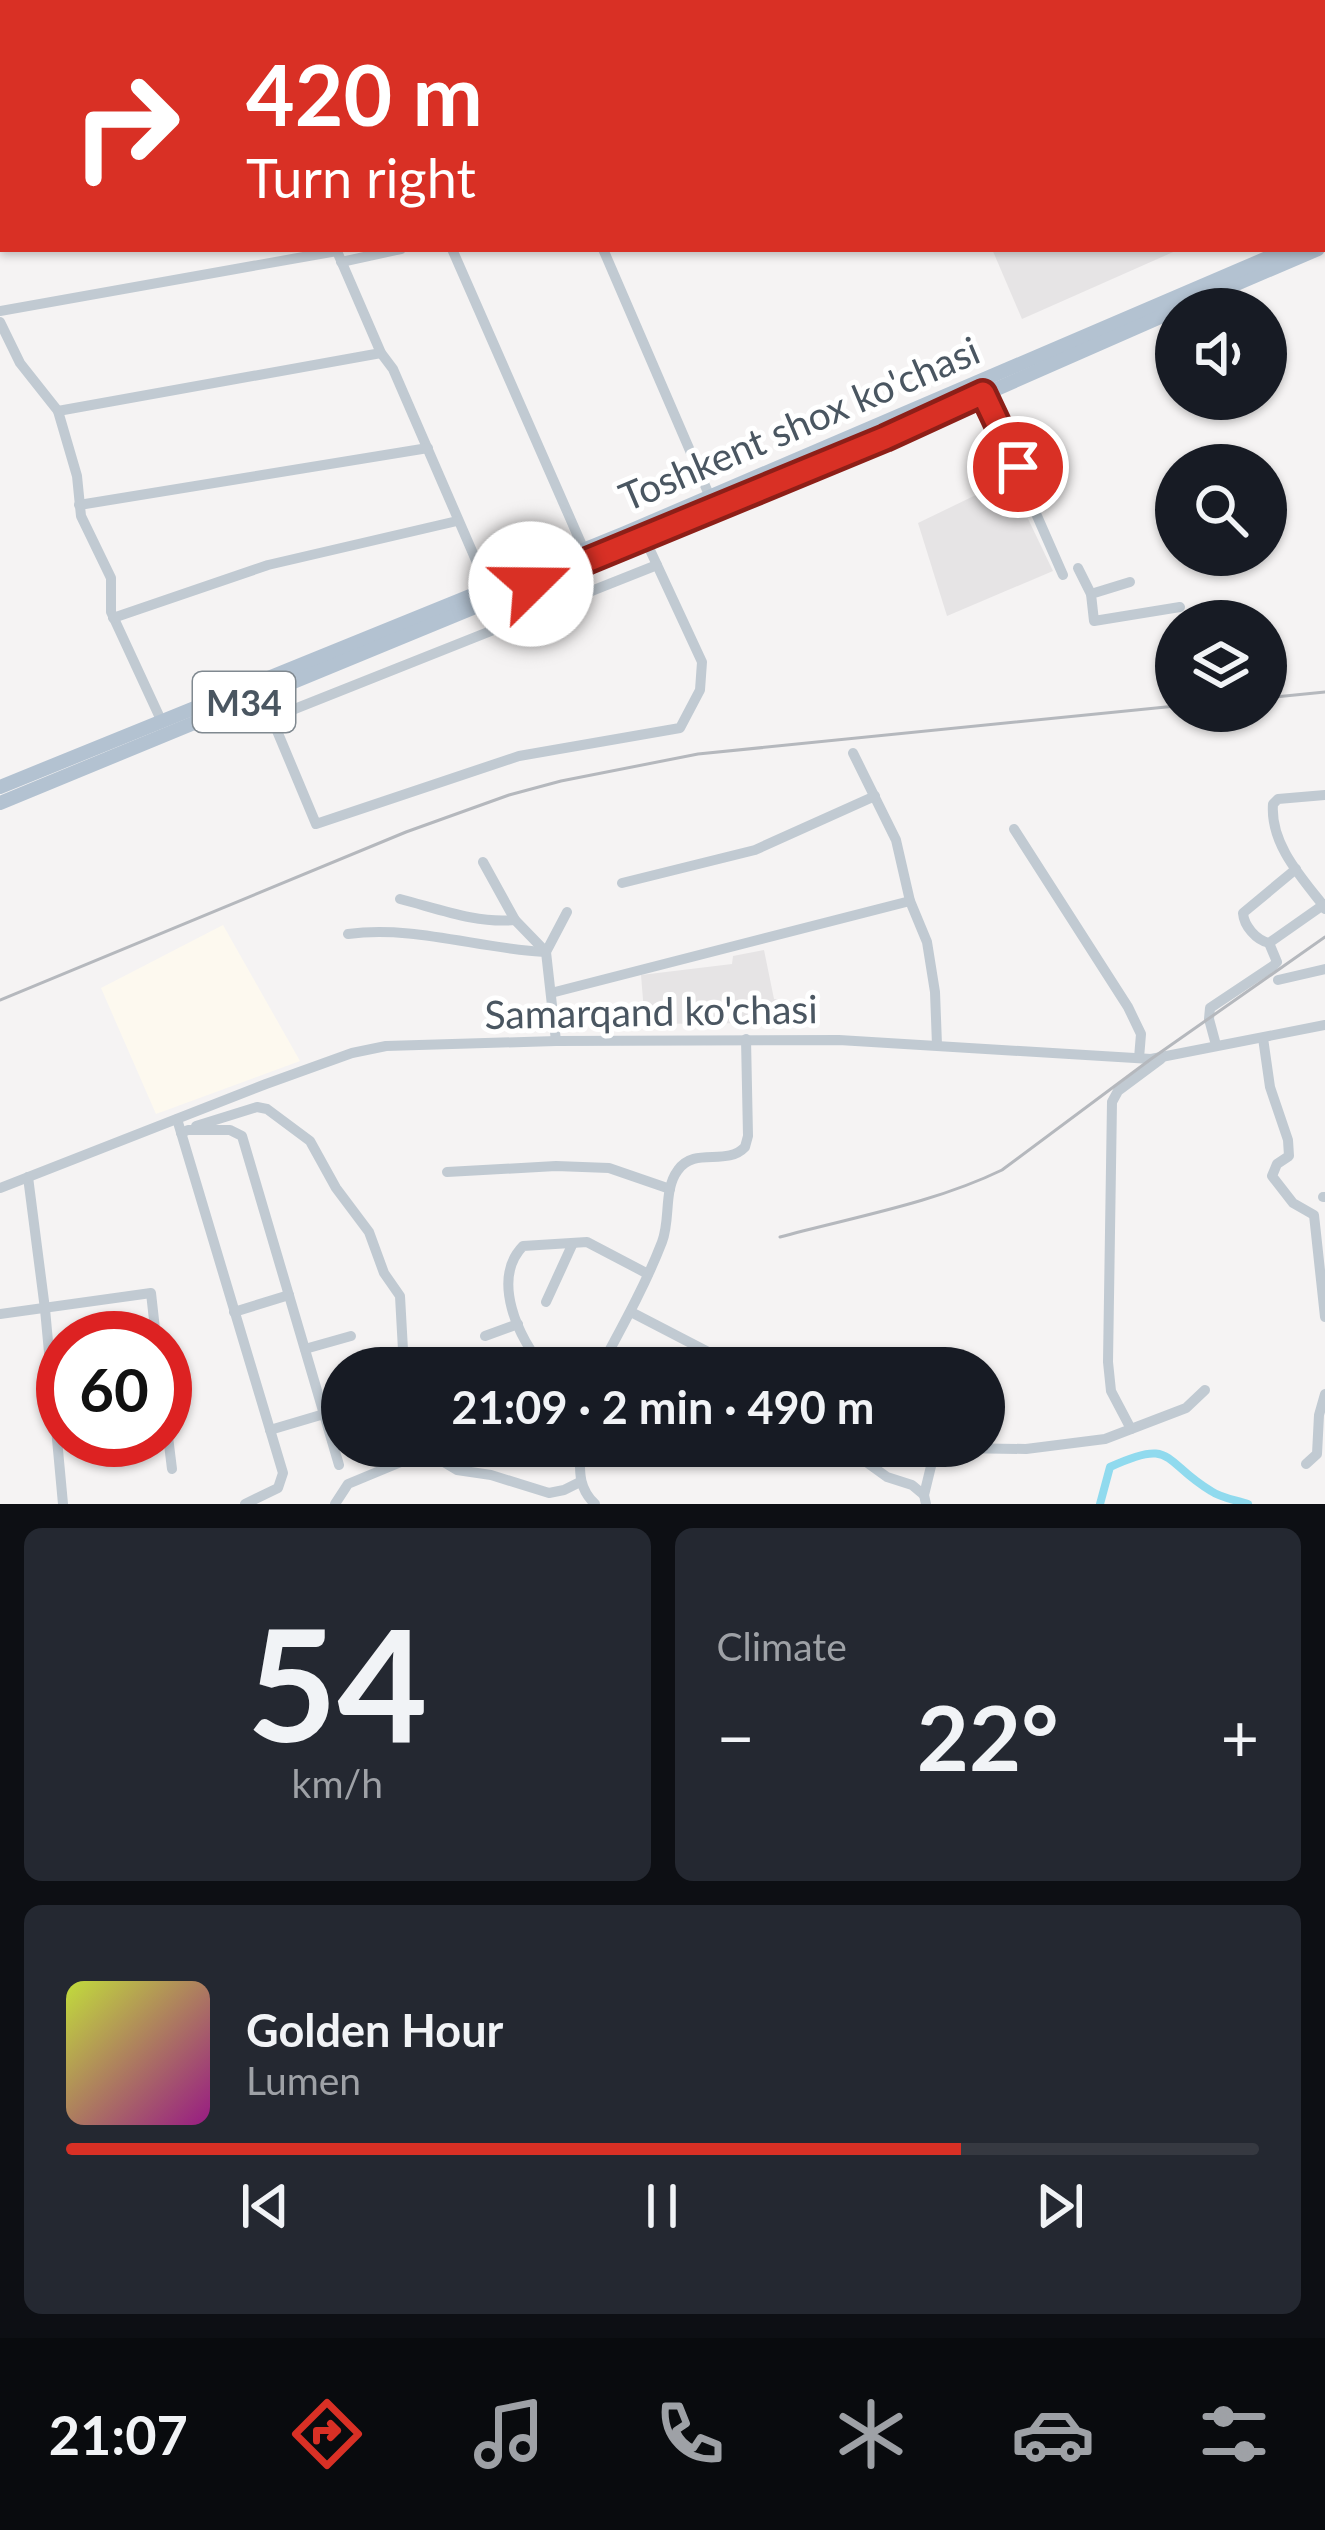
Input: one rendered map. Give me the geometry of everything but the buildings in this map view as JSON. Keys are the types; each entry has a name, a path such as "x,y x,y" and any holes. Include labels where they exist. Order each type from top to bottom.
{"main road":[{"name":"Toshkent shox ko'chasi","path":"0,787 488,588 531,578 584,550 1281,252"},
{"name":"Toshkent shox ko'chasi","path":"1226,288 1310,252"},
{"name":"Toshkent shox ko'chasi","path":"0,802 531,578 885,438 1155,319"}],"street":[{"path":"453,252 584,550"},
{"path":"604,252 710,497"},
{"path":"0,311 338,254 488,588"},
{"path":"0,322 20,363 58,411 77,476 81,516 111,578 113,618 161,720"},
{"path":"58,411 381,353"},
{"path":"983,393 1063,575"},
{"path":"79,506 428,448"},
{"path":"113,618 268,565 458,520"},
{"path":"262,694 316,824 519,756 680,728 700,690 702,662 644,537"},
{"path":"272,718 657,565"},
{"path":"1078,568 1091,595 1094,621 1155,611"},
{"path":"1091,595 1130,583"},
{"path":"854,753 896,840 910,901 927,942 937,1045"},
{"path":"1269,944 1324,906 1296,869 1272,822 1273,804 1278,799 1325,795"},
{"path":"622,884 755,850 875,796"},
{"path":"1014,829 1128,1007 1141,1034 1138,1058"},
{"path":"483,862 514,920 546,952"},
{"path":"1269,944 1244,922 1243,913 1296,869"},
{"path":"400,899 479,918 514,920"},
{"path":"550,993 910,901"},
{"path":"556,1041 546,952 567,912"},
{"path":"349,934 378,930 546,952"},
{"path":"1216,1046 1210,1008 1274,966 1269,944"},
{"path":"1278,980 1325,969"},
{"name":"Samarqand ko'chasi","path":"0,1188 369,1049 556,1041 839,1040 1151,1059 1325,1024"},
{"path":"1263,1038 1270,1087 1288,1140 1289,1156 1272,1176 1293,1203 1314,1215 1325,1317"},
{"path":"612,1347 664,1236 670,1189 679,1169 698,1157 732,1156 745,1148 746,1039"},
{"path":"1130,1429 1111,1390 1108,1362 1112,1102 1118,1091 1165,1056"},
{"path":"184,1131 257,1107 267,1109 310,1142 369,1232 384,1273 400,1296 403,1347"},
{"path":"177,1119 283,1473 278,1488 245,1504"},
{"path":"184,1131 230,1130 242,1136 321,1405"},
{"path":"447,1172 609,1168 670,1189"},
{"path":"28,1177 63,1504"},
{"path":"531,1347 518,1324 507,1278 512,1257 523,1246 587,1242 648,1274"},
{"path":"546,1302 573,1243"},
{"path":"0,1314 151,1293 153,1311"},
{"path":"234,1312 289,1295"},
{"path":"631,1312 699,1347"},
{"path":"485,1336 518,1324"},
{"path":"305,1349 351,1336"},
{"path":"925,1500 933,1458 955,1448 1026,1449 1105,1439 1186,1408 1205,1390"},
{"path":"1306,1464 1317,1454 1325,1394"},
{"path":"270,1430 321,1416"},
{"path":"335,1504 349,1484 389,1467"},
{"path":"452,1467 549,1493 580,1482"},
{"path":"580,1467 580,1482 595,1504"},
{"path":"873,1467 912,1485 925,1500"}],"shaded area":[{"path":"993,252 1173,252 1022,319"},
{"path":"1009,479 1053,571 947,616 918,523"},
{"path":"223,925 300,1061 156,1114 101,988"},
{"path":"764,950 774,999 791,1001 791,1015 775,1014 775,1023 645,1024 641,975 732,964 733,956"}],"waterway":[{"path":"1100,1504 1110,1467 1146,1454 1166,1457 1215,1493 1248,1504"}],"railway":[{"path":"1287,696 1325,692"},
{"path":"0,1000 406,832 561,781 698,754 1155,708"},
{"path":"780,1237 921,1200 1002,1170 1325,937"}],"route":[{"path":"531,584 983,393 1018,467"}]}
